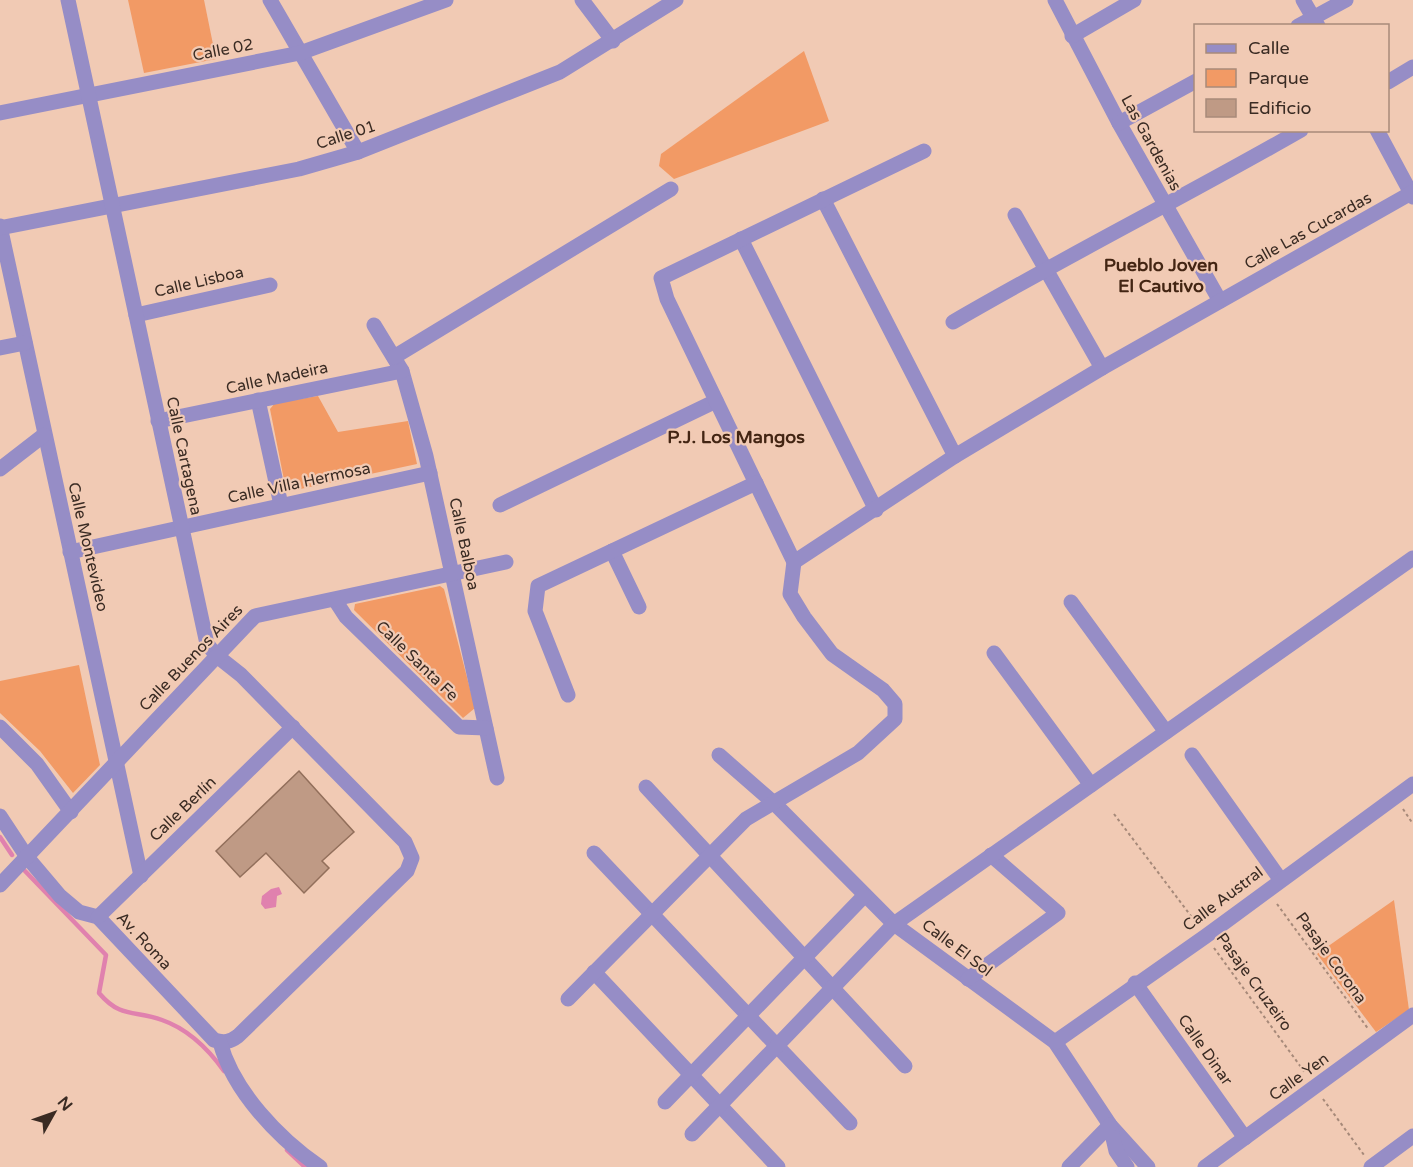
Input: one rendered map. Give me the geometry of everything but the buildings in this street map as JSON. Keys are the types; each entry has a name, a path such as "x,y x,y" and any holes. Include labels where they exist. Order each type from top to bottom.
{"street":[{"name":"Calle Cartagena","path":"68,0 207,644 217,656 241,675 405,842 412,858 407,871 238,1036 233,1040 217,1041"},
{"path":"270,0 358,152"},
{"name":"Calle 02","path":"0,113 300,53 446,0"},
{"path":"582,0 613,41"},
{"name":"Calle 01","path":"0,227 299,169 358,152 560,72 676,0"},
{"name":"Las Gardenias","path":"1055,0 1119,123 1220,301"},
{"path":"1072,36 1134,0"},
{"path":"1303,0 1315,22 1346,0"},
{"path":"1389,81 1413,67"},
{"path":"1119,123 1194,82"},
{"path":"953,322 1045,269 1166,207 1297,132"},
{"path":"1378,132 1412,194"},
{"path":"568,999 746,819 775,804 858,753 895,719 895,704 883,690 832,654 790,594 794,562 667,298 661,278 924,151"},
{"path":"394,357 671,189"},
{"name":"Calle Las Cucardas","path":"794,562 955,456 1102,368 1412,194"},
{"path":"823,199 955,456"},
{"path":"1015,215 1102,368"},
{"name":"Calle Montevideo","path":"0,227 141,876"},
{"path":"741,239 876,510"},
{"name":"Calle Lisboa","path":"136,315 270,285"},
{"name":"Calle Balboa","path":"374,325 402,371 430,473 496,778"},
{"path":"0,348 24,343"},
{"name":"Calle Madeira","path":"158,421 402,371"},
{"path":"258,400 281,505"},
{"path":"500,505 716,401"},
{"path":"0,469 16,454 44,435"},
{"name":"Calle Villa Hermosa","path":"70,552 430,473"},
{"path":"568,695 536,611 538,586 756,483"},
{"path":"612,551 639,607"},
{"path":"692,1134 894,924 1413,558"},
{"name":"Calle Buenos Aires","path":"3,875 27,857 71,812 116,761 255,616 506,562"},
{"name":"Calle Santa Fe","path":"335,600 346,617 459,727 486,728"},
{"path":"1071,602 1166,732"},
{"path":"994,652 1091,785"},
{"path":"0,727 37,764 71,812"},
{"name":"Calle Berlín","path":"98,917 293,727"},
{"name":"Calle El Sol","path":"719,755 775,804 894,924 1055,1042 1110,1125"},
{"path":"1192,755 1280,879"},
{"name":"Calle Austral","path":"1055,1042 1135,983 1206,936 1266,889 1413,784"},
{"path":"646,787 905,1066"},
{"name":"Av. Roma","path":"0,816 27,857 60,896 79,912 98,917 217,1041"},
{"path":"594,853 850,1123"},
{"path":"968,979 1058,913 991,855"},
{"path":"665,1102 864,896"},
{"path":"594,972 778,1167"},
{"name":"Calle Dinar","path":"1135,983 1245,1138"},
{"name":"Calle Yen","path":"1205,1167 1413,1015"},
{"path":"217,1041 242,1091 283,1138 320,1167"},
{"path":"1070,1167 1110,1125"},
{"path":"1110,1125 1116,1151 1127,1167"},
{"path":"1110,1125 1148,1167"},
{"path":"1372,1167 1413,1136"}],"path":[{"name":"Pasaje Cruzeiro","path":"1114,814 1206,936 1372,1167"},
{"name":"Pasaje Corona","path":"1266,889 1378,1041"}],"green space":[{"path":"128,0 204,0 216,59 144,73"},
{"path":"804,51 829,121 674,179 659,166 661,154"},
{"path":"318,396 338,432 408,421 417,464 291,491 286,490 270,409 275,403"},
{"path":"440,586 444,589 475,708 463,718 354,610 355,604"},
{"path":"79,665 100,765 73,793 40,751 0,713 0,681"},
{"path":"1394,900 1409,1010 1376,1032 1317,954"}],"shaded area":[{"path":"279,887 282,894 277,896 276,907 265,909 261,904 262,896 271,889"}],"waterway":[{"path":"0,837 12,855"},
{"path":"25,871 106,955 99,993 114,1007 162,1020 181,1029 205,1048 224,1071"},
{"path":"287,1150 305,1167"}],"district":[{"name":"Pueblo Joven El Cautivo","path":"1161,275"},
{"name":"P.J. Los Mangos","path":"736,437"}]}
